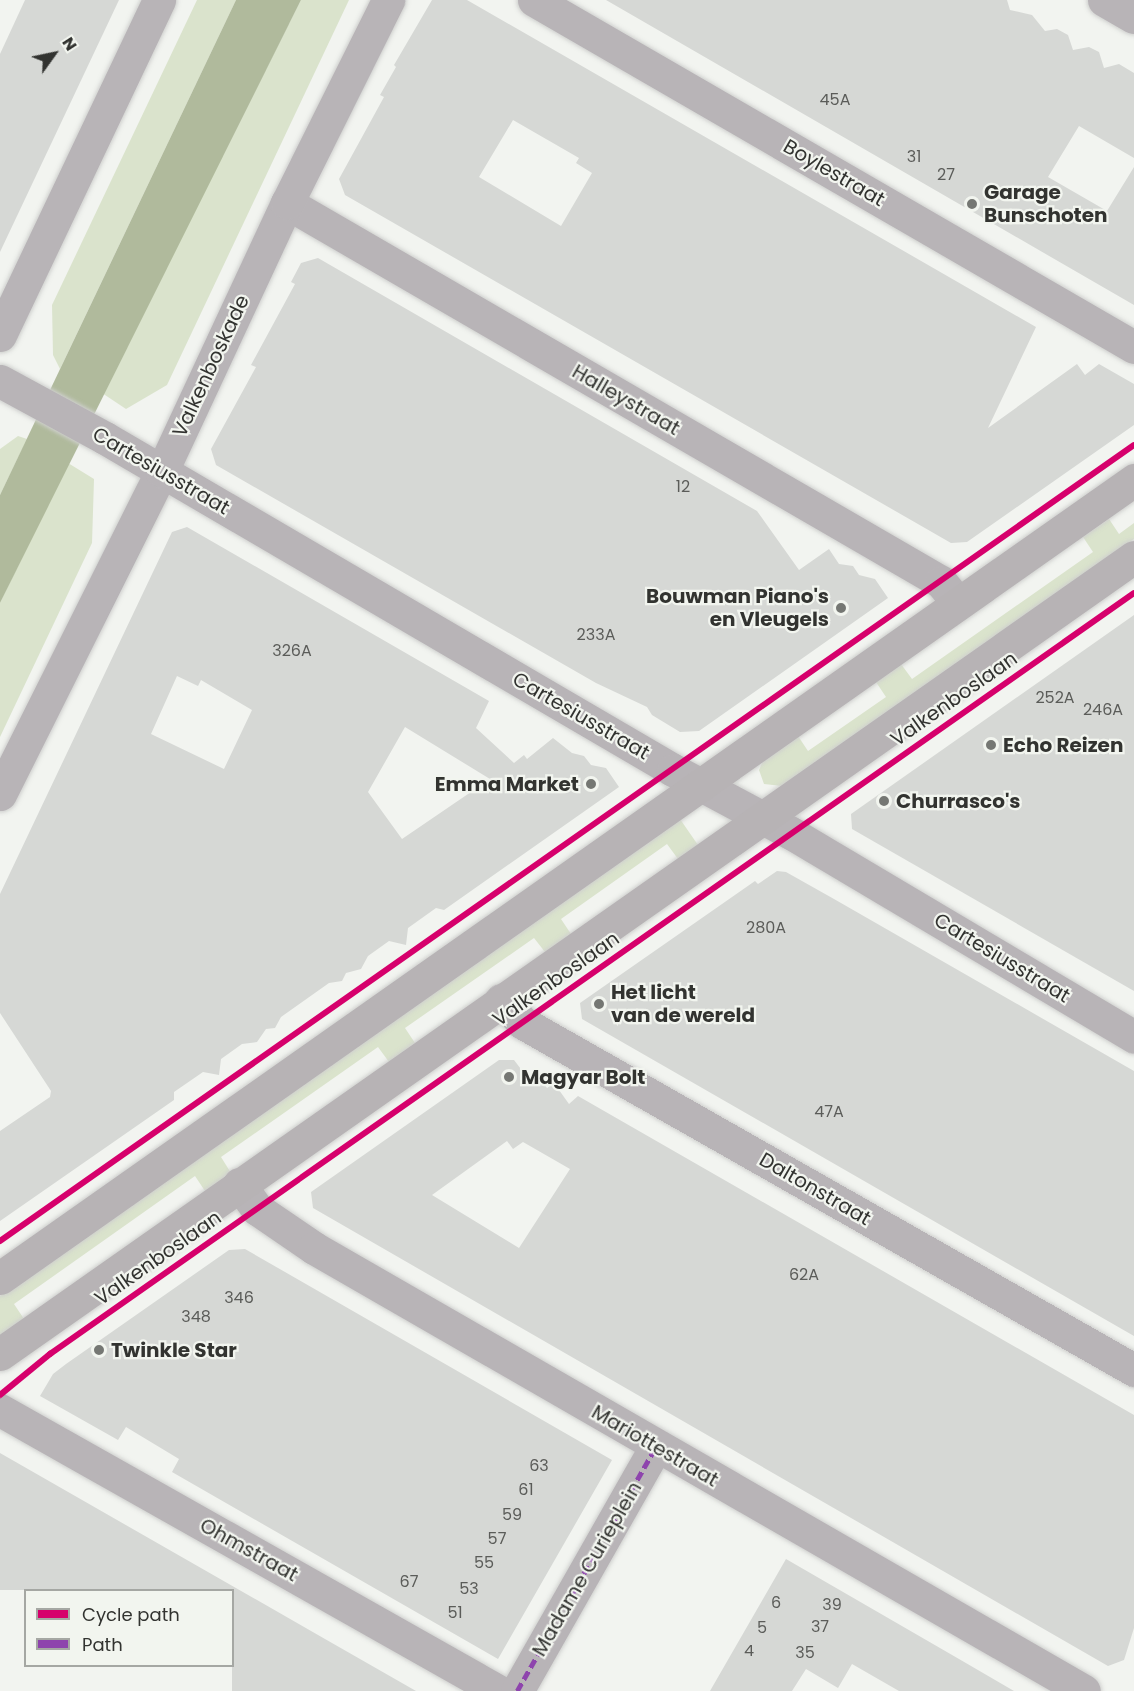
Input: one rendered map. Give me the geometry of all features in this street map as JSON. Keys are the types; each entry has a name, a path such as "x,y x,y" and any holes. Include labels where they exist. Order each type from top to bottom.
{"street":[{"path":"0,335 159,0"},
{"name":"Valkenboskade","path":"0,794 162,471 287,203 388,0"},
{"name":"Boylestraat","path":"534,0 1134,347"},
{"path":"1104,0 1134,17"},
{"name":"Halleystraat","path":"287,203 941,582 958,603"},
{"name":"Cartesiusstraat","path":"14,388 105,438 702,786 762,817 1134,1037"},
{"path":"0,1278 1134,480"},
{"name":"Valkenboslaan","path":"0,1354 1134,557"},
{"name":"Daltonstraat","path":"501,1000 523,1023 1134,1370"},
{"name":"Mariottestraat","path":"239,1184 257,1209 314,1248 1084,1691"},
{"name":"Ohmstraat","path":"0,1410 498,1691"},
{"name":"Madame Curieplein","path":"517,1691 656,1446"}],"shaded area":[{"path":"197,0 236,0 60,369 53,355 52,305"},
{"path":"236,0 301,0 0,603 0,495"},
{"path":"301,0 349,0 167,385 126,409 102,393"},
{"path":"18,436 27,439 0,495 0,449"},
{"path":"68,463 94,479 92,543 0,737 0,603"},
{"path":"1109,519 1119,534 1134,523 1134,539 782,786 764,784 759,770 763,761 798,736 808,751 886,697 876,682 901,664 912,679 1093,552 1083,537"},
{"path":"680,819 698,845 678,859 667,844 561,919 571,934 545,952 534,938 405,1028 415,1043 389,1062 378,1047 221,1157 231,1173 205,1191 195,1176 14,1304 24,1319 0,1336 0,1296"}],"building":[{"path":"25,0 119,0 0,252 0,54"},
{"path":"432,0 467,0 1036,327 988,428 1077,364 1085,375 1099,364 1134,384 1134,425 967,542 951,543 345,195 339,179 384,97 380,95 396,67 394,65","holes":["513,120 579,158 576,163 592,173 561,226 479,177"]},
{"path":"606,0 1007,0 1010,10 1032,15 1045,31 1057,29 1068,35 1073,50 1089,47 1099,52 1104,68 1119,64 1134,73 1134,158 1079,126 1048,177 1107,211 1134,167 1134,305"},
{"path":"318,258 757,511 799,570 829,549 839,564 853,566 859,575 875,579 888,598 699,731 680,732 652,715 647,707 596,683 216,465 211,449 256,367 251,365 295,284 291,282 301,263"},
{"path":"187,527 489,701 476,728 514,763 524,755 527,759 553,738 572,753 584,756 591,765 606,768 619,787 444,910 436,908 408,928 406,945 389,941 368,956 361,969 346,973 342,981 329,983 281,1017 275,1028 266,1029 257,1042 242,1044 221,1059 219,1075 203,1072 174,1092 174,1100 0,1221 0,1131 50,1097 51,1091 0,1013 0,894 172,532","holes":["177,676 198,686 201,680 252,710 224,769 151,734","405,727 490,779 402,839 368,792"]},
{"path":"1134,615 1134,991 852,829 851,814"},
{"path":"777,871 786,872 1134,1071 1134,1336 582,1019 580,1003 755,881 758,884"},
{"path":"499,1060 514,1060 527,1077 535,1072 547,1088 554,1083 569,1104 578,1096 1134,1415 1134,1628 1124,1660 1108,1666 313,1208 311,1192","holes":["507,1141 513,1149 523,1142 570,1169 519,1248 432,1195"]},
{"path":"245,1249 612,1460 498,1659 172,1472 179,1459 126,1427 118,1440 40,1396 53,1374 66,1364 229,1250"},
{"path":"0,1453 416,1691 232,1691 234,1589 0,1590"},
{"path":"786,1559 1014,1691 899,1691 852,1664 838,1688 806,1669 792,1691 710,1691"}],"marked path":[{"path":"517,1691 656,1446"}],"cycle path":[{"path":"0,1241 1134,445"},
{"path":"0,1395 50,1354 1134,593"}],"place":[{"name":"Garage Bunschoten","path":"972,204"},
{"name":"Bouwman Piano's en Vleugels","path":"841,608"},
{"name":"Echo Reizen","path":"991,745"},
{"name":"Emma Market","path":"591,784"},
{"name":"Churrasco's","path":"884,801"},
{"name":"Het licht van de wereld","path":"599,1004"},
{"name":"Magyar Bolt","path":"509,1077"},
{"name":"Twinkle Star","path":"99,1350"}]}
